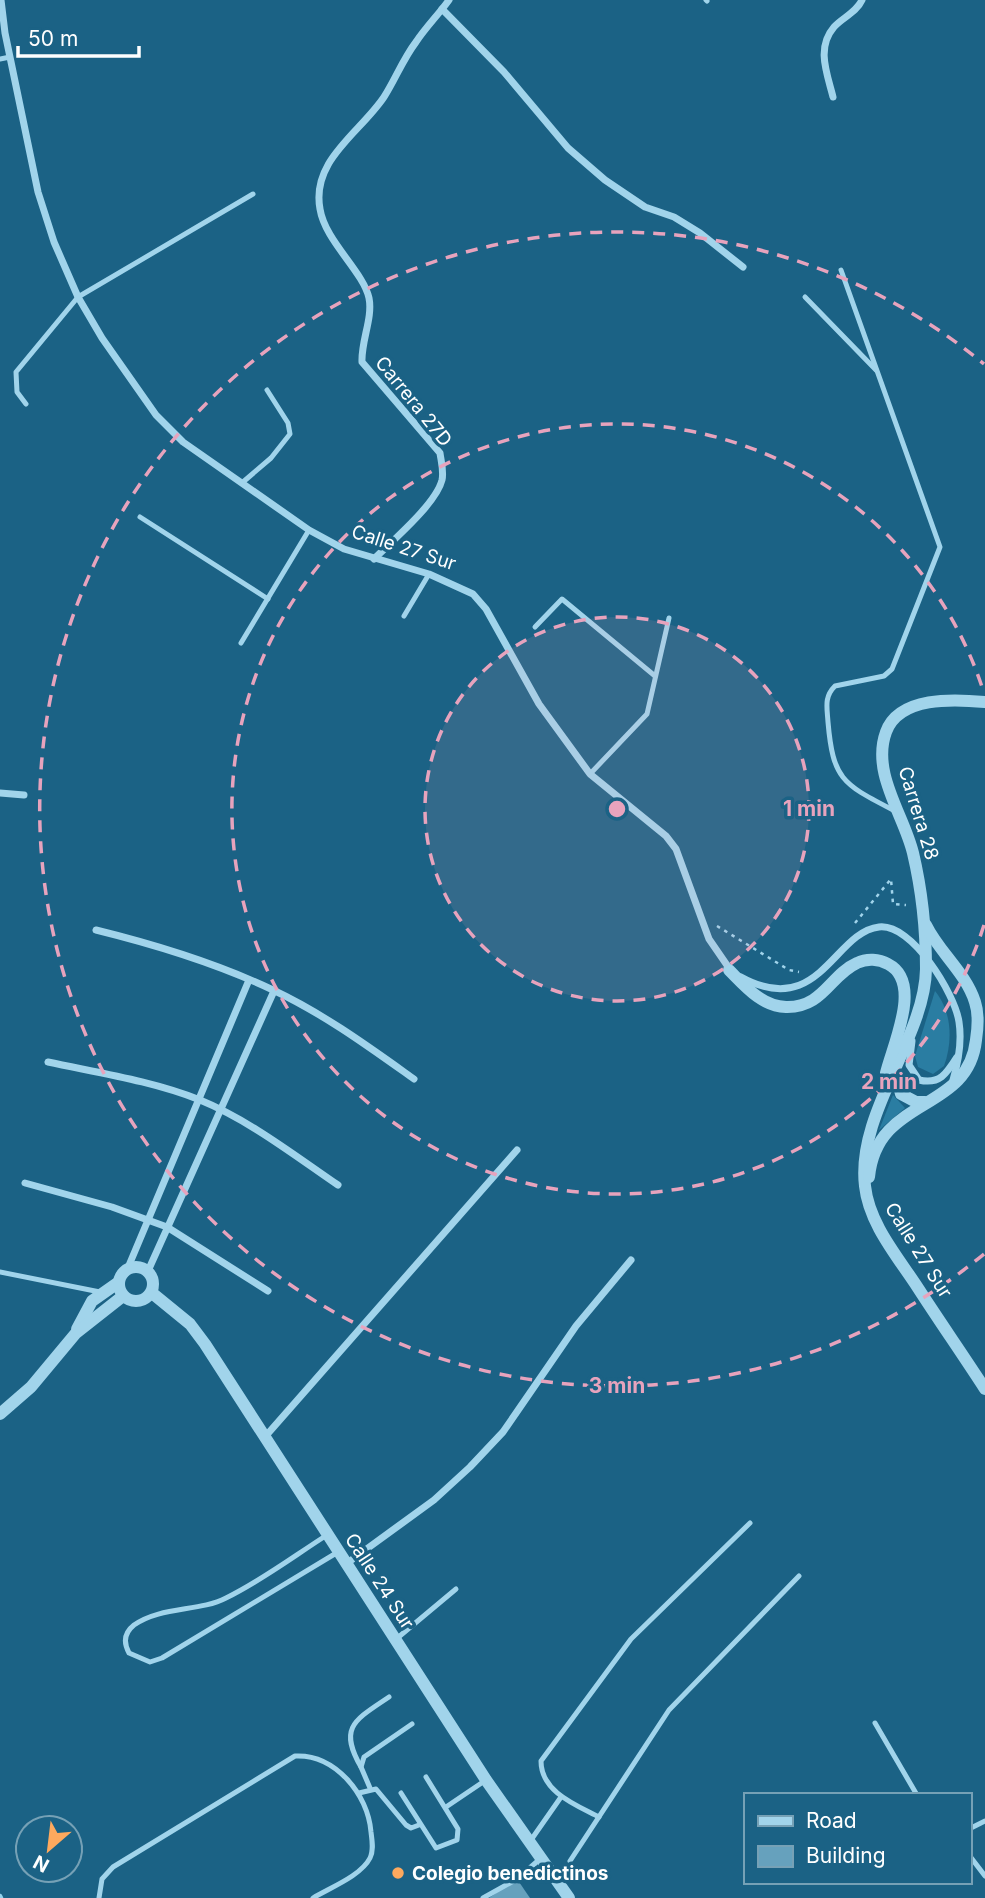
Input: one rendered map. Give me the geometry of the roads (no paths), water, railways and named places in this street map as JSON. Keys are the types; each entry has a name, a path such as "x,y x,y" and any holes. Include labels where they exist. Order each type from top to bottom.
{"street":[{"name":"Calle 27 Sur","path":"2,0 2,34 10,57 44,217 78,298 102,338 156,415 183,442 309,530 344,549 429,574 473,594 486,609 539,704 590,774 666,836 676,849 709,939 729,970"},
{"name":"Carrera 27D","path":"374,559 433,497 442,481 443,469 440,453 362,362 361,345 369,313 369,297 326,227 320,209 320,189 333,154 382,99 415,43 449,0"},
{"path":"833,97 823,57 827,40 835,26 863,0"},
{"path":"442,9 504,72 568,148 605,180 645,207 674,217 701,233 743,267"},
{"name":"Carrera 28","path":"921,891 912,850 884,774 886,732 895,717 917,704 967,700 985,702"},
{"path":"0,793 24,795"},
{"name":"Calle 27 Sur","path":"921,891 926,967 921,996 864,1157 867,1198 878,1227 985,1389"},
{"path":"867,1198 870,1171 883,1139 894,1123 949,1090 964,1077 971,1065 978,1022 971,993 923,920"},
{"path":"729,970 764,986 796,985 826,970 850,944 876,927 895,929 909,937 951,994 959,1022 958,1054 949,1090"},
{"path":"96,930 161,946 274,991 360,1040 414,1079"},
{"path":"729,970 762,1000 788,1007 820,996 857,963 882,960 893,966 901,975 906,996 871,1131"},
{"path":"76,1333 85,1311 101,1292 119,1282 127,1270 146,1219 249,980"},
{"path":"148,1271 274,991"},
{"path":"921,996 909,1065 919,1080 937,1081 947,1074 958,1054"},
{"path":"48,1062 145,1083 198,1099 221,1109 338,1185"},
{"path":"895,1067 901,1094 916,1102 926,1102"},
{"path":"264,1438 517,1150"},
{"path":"25,1183 100,1203 167,1227 268,1291"},
{"path":"346,1564 434,1500 503,1432 576,1326 631,1260"},
{"path":"123,1296 138,1302 152,1293 154,1281 148,1271 134,1267 127,1270"},
{"path":"119,1282 123,1296"},
{"name":"Calle 24 Sur","path":"152,1293 190,1324 486,1780 569,1898"},
{"path":"0,1414 32,1387 76,1333 123,1296"}],"lane":[{"path":"0,59 10,57"},
{"path":"26,404 17,392 14,382 16,372 78,298 253,194"},
{"path":"841,270 940,547 892,669 884,676 835,686 826,701 835,769 864,794 897,812"},
{"path":"805,297 878,372"},
{"path":"243,482 271,458 290,434 288,423 267,390"},
{"path":"140,517 268,599"},
{"path":"241,643 309,530"},
{"path":"404,616 429,574"},
{"path":"534,627 562,598 656,676"},
{"path":"590,774 647,713 669,618"},
{"path":"0,1272 35,1282 101,1292"},
{"path":"599,1817 561,1797 547,1781 541,1762 631,1639 750,1523"},
{"path":"327,1535 226,1599 189,1605 133,1626 126,1634 124,1644 128,1653 150,1662 162,1658 338,1552"},
{"path":"570,1861 669,1710 799,1576"},
{"path":"396,1640 456,1588"},
{"path":"370,1788 350,1749 348,1734 359,1717 389,1697"},
{"path":"875,1723 916,1793"},
{"path":"361,1768 364,1757 412,1724"},
{"path":"99,1898 102,1879 113,1867 295,1756 307,1755 341,1774 359,1793 370,1824 373,1851 369,1861 313,1898"},
{"path":"401,1793 436,1848 457,1840 458,1829 426,1777"},
{"path":"446,1807 486,1780"},
{"path":"359,1793 370,1788 376,1789 406,1825 411,1828 419,1825"},
{"path":"529,1843 561,1797"},
{"path":"971,1858 985,1876"},
{"path":"483,1898 517,1879 540,1859"}],"place":[{"name":"Colegio benedictinos","path":"398,1873"}]}
